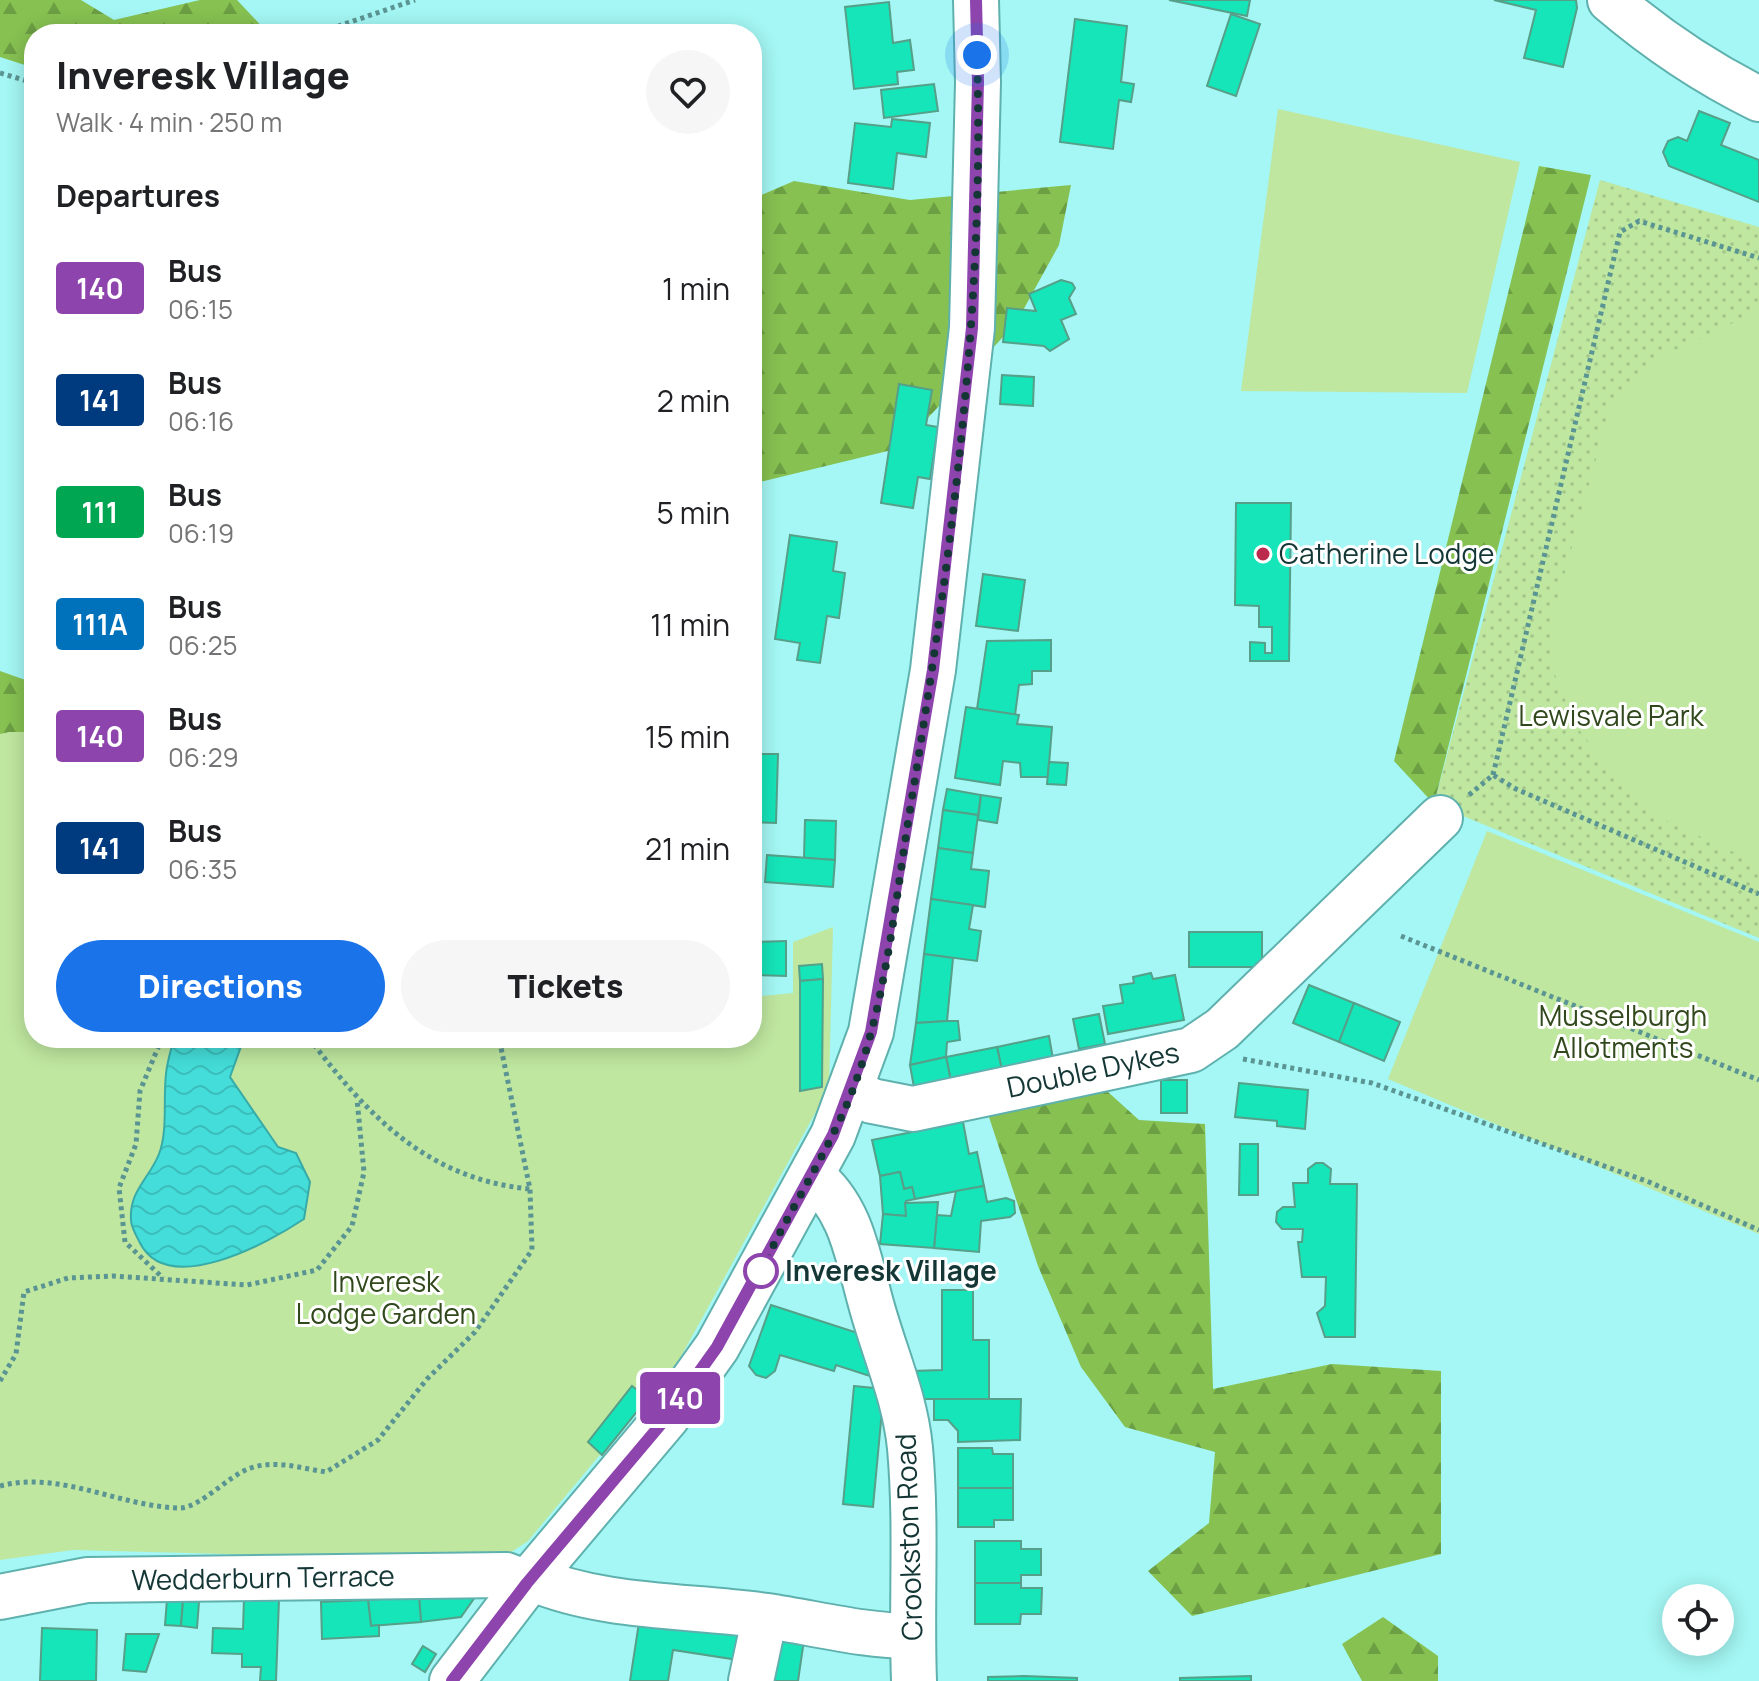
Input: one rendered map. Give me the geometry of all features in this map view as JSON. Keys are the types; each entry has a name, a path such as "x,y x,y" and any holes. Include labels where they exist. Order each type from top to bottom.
{"main road":[{"path":"452,1681 529,1581 667,1417 717,1347 812,1176 852,1091 871,1032 883,977 933,670 972,328 978,82 976,0"},
{"path":"1610,0 1656,39 1718,79 1759,99"},
{"name":"Double Dykes","path":"852,1091 872,1101 913,1109 1191,1050 1222,1029 1440,818"},
{"name":"Crookston Road","path":"812,1176 829,1190 846,1215 878,1329 900,1389 910,1448 914,1681"},
{"name":"Wedderburn Terrace","path":"0,1597 87,1580 506,1575 565,1593 765,1616 881,1636 912,1636"},
{"path":"751,1681 765,1616"}],"path":[{"path":"344,24 415,0"},
{"path":"0,73 24,80"},
{"path":"1440,818 1493,775 1620,232 1639,221 1759,258"},
{"path":"1493,775 1516,789 1759,894"},
{"path":"1401,936 1759,1080"},
{"path":"158,1048 140,1091 136,1144 119,1188 125,1242 163,1278"},
{"path":"317,1048 357,1099 393,1135 456,1171 501,1186 530,1189"},
{"path":"0,1486 13,1482 82,1487 132,1503 185,1508 247,1469 273,1463 326,1472 378,1440 427,1379 475,1332 532,1250 530,1189 501,1048"},
{"path":"1191,1050 1372,1083 1649,1182 1759,1230"},
{"path":"0,1381 16,1354 24,1292 68,1278 163,1278 247,1285 317,1270 352,1226 364,1172 357,1099"}],"green space":[{"path":"0,0 81,0 114,20 200,0 237,0 260,24 24,24 24,65 0,57"},
{"path":"1278,109 1520,162 1467,393 1241,391"},
{"path":"1539,166 1591,175 1434,804 1394,761"},
{"name":"Lewisvale Park","path":"1600,180 1759,227 1759,938 1434,804"},
{"path":"794,181 910,200 1071,185 1059,245 1016,323 900,448 762,482 762,195"},
{"path":"1759,311 1759,864 1667,821 1614,774 1576,726 1553,670 1552,620 1611,404 1662,356"},
{"path":"0,671 24,679 24,790 0,792"},
{"name":"Inveresk Lodge Garden","path":"24,732 24,1048 762,1048 762,996 793,993 793,942 833,927 829,1088 679,1360 528,1541 504,1557 463,1560 73,1550 0,1560 0,734"},
{"name":"Musselburgh Allotments","path":"1487,831 1759,942 1759,1234 1388,1079"},
{"path":"1108,1092 1139,1120 1205,1124 1213,1389 1332,1364 1441,1371 1441,1554 1192,1616 1148,1571 1209,1523 1215,1452 1125,1427 1081,1367 1038,1266 988,1114 1051,1093"},
{"path":"1383,1617 1438,1656 1438,1681 1362,1681 1342,1644"}],"water":[{"path":"172,1048 240,1048 230,1077 278,1147 296,1153 310,1182 304,1219 267,1241 219,1261 195,1266 172,1266 154,1259 133,1229 131,1210 136,1193 155,1163 162,1145 167,1070"}],"building":[{"path":"1169,0 1250,0 1247,16"},
{"path":"1494,0 1576,0 1577,8 1563,67 1524,58 1536,10"},
{"path":"889,2 893,43 910,40 914,70 897,72 898,84 854,89 845,7"},
{"path":"1231,14 1260,24 1236,96 1207,86"},
{"path":"1075,19 1127,26 1121,82 1134,84 1131,102 1119,100 1113,149 1060,142"},
{"path":"934,84 938,111 884,118 881,90"},
{"path":"1699,111 1730,123 1721,145 1759,160 1759,202 1669,166 1663,152 1668,141 1678,137 1687,141"},
{"path":"892,119 930,123 926,157 897,153 893,189 848,183 855,123 891,127"},
{"path":"1061,280 1072,283 1075,288 1069,298 1076,314 1061,320 1069,339 1050,351 1044,346 1003,342 1007,308 1036,311 1029,294"},
{"path":"1002,375 1034,377 1033,406 1000,404"},
{"path":"899,384 932,390 926,425 938,427 930,479 918,477 913,508 881,503"},
{"name":"Catherine Lodge","path":"1236,503 1291,503 1289,661 1250,661 1250,642 1265,643 1265,653 1272,653 1272,627 1259,627 1259,606 1235,605"},
{"path":"790,535 837,542 833,571 845,573 839,618 827,616 820,663 797,660 800,643 775,639"},
{"path":"983,574 1025,580 1018,631 976,626"},
{"path":"1051,640 1051,671 1032,671 1032,684 1019,685 1015,715 977,709 987,641"},
{"path":"966,707 1019,715 1017,724 1052,727 1048,777 1021,777 1020,763 1003,761 1000,785 955,778"},
{"path":"762,754 778,754 776,823 762,822"},
{"path":"1049,762 1068,763 1066,785 1047,784"},
{"path":"947,789 981,795 978,815 943,810"},
{"path":"981,795 1001,798 997,823 978,820"},
{"path":"943,810 978,815 973,853 938,848"},
{"path":"805,820 836,821 835,860 804,858"},
{"path":"938,848 973,853 971,869 989,871 985,907 931,899"},
{"path":"767,855 835,860 833,887 765,882"},
{"path":"931,899 973,905 969,929 981,931 977,961 924,954"},
{"path":"1189,932 1262,932 1262,967 1189,967"},
{"path":"786,941 786,976 762,975 762,942"},
{"path":"924,954 953,958 947,1021 916,1023"},
{"path":"822,964 823,979 800,981 799,966"},
{"path":"1151,973 1153,979 1175,975 1184,1020 1108,1034 1103,1006 1123,1003 1120,985 1134,983 1133,977"},
{"path":"823,979 822,1087 800,1091 800,981"},
{"path":"1309,985 1354,1003 1339,1042 1293,1023"},
{"path":"1354,1003 1400,1022 1384,1061 1339,1042"},
{"path":"1099,1014 1105,1044 1079,1049 1073,1019"},
{"path":"958,1021 960,1040 947,1042 946,1057 910,1065 916,1023"},
{"path":"1049,1036 1054,1065 1003,1075 997,1047"},
{"path":"997,1047 1003,1075 952,1086 946,1057"},
{"path":"946,1057 952,1086 915,1093 910,1065"},
{"path":"1161,1080 1187,1080 1187,1113 1161,1113"},
{"path":"1239,1083 1308,1090 1305,1129 1277,1126 1277,1121 1235,1117"},
{"path":"963,1122 969,1154 977,1152 984,1186 915,1199 912,1187 904,1189 900,1172 880,1176 872,1140"},
{"path":"1240,1144 1258,1144 1258,1195 1239,1195"},
{"path":"1316,1163 1323,1163 1331,1169 1330,1184 1357,1184 1355,1337 1325,1337 1317,1313 1325,1306 1326,1277 1302,1277 1298,1242 1302,1242 1303,1229 1282,1229 1276,1222 1277,1212 1283,1207 1295,1207 1293,1183 1308,1183 1308,1169"},
{"path":"900,1172 904,1189 912,1187 915,1199 906,1201 906,1216 883,1214 880,1176"},
{"path":"984,1186 987,1202 1006,1198 1014,1201 1015,1213 1010,1217 981,1221 979,1252 934,1248 937,1215 951,1216 956,1191"},
{"path":"938,1202 934,1248 880,1244 883,1214 906,1216 905,1203"},
{"path":"942,1290 973,1290 973,1340 989,1340 989,1399 924,1399 912,1371 942,1370"},
{"path":"771,1305 864,1335 879,1379 836,1365 834,1371 780,1355 775,1371 766,1378 756,1375 749,1366"},
{"path":"632,1386 648,1398 602,1455 588,1442"},
{"path":"854,1386 884,1389 873,1507 843,1504"},
{"path":"934,1399 1021,1399 1020,1440 958,1442 958,1431 948,1420 934,1420"},
{"path":"958,1448 992,1448 993,1454 1013,1454 1013,1488 958,1488"},
{"path":"958,1488 1013,1488 1013,1520 994,1520 994,1527 958,1527"},
{"path":"975,1541 1021,1541 1021,1549 1041,1549 1041,1575 1021,1575 1021,1583 975,1583"},
{"path":"975,1583 1021,1583 1021,1588 1042,1588 1041,1614 1021,1614 1020,1624 975,1624"},
{"path":"480,1590 461,1617 421,1622 419,1596"},
{"path":"419,1596 421,1622 371,1626 368,1600"},
{"path":"244,1598 279,1599 276,1681 260,1681 261,1667 242,1667 242,1654 212,1653 213,1628 243,1629"},
{"path":"167,1599 183,1601 181,1626 165,1625"},
{"path":"368,1600 371,1626 379,1625 379,1636 322,1639 321,1602"},
{"path":"183,1601 199,1602 197,1628 181,1626"},
{"path":"640,1616 750,1634 745,1661 673,1650 668,1681 630,1681"},
{"path":"42,1628 97,1630 96,1681 40,1681"},
{"path":"126,1634 159,1634 146,1672 123,1670"},
{"path":"770,1635 804,1640 798,1681 763,1681"},
{"path":"423,1646 436,1654 425,1672 412,1664"},
{"path":"1251,1676 1251,1681 1180,1681 1180,1678"},
{"path":"988,1677 1077,1678 1077,1681 988,1681"}],"bus line":[{"name":"140","path":"452,1681 527,1583 667,1417 717,1347 833,1135 852,1091 871,1032 883,977 933,670 972,328 978,82 976,0"}],"place":[{"name":"Catherine Lodge","path":"1263,554"},
{"name":"Inveresk Village","path":"761,1271"}],"route":[{"path":"761,1271 833,1135 852,1091 871,1032 883,977 933,670 972,328 977,55"}]}
